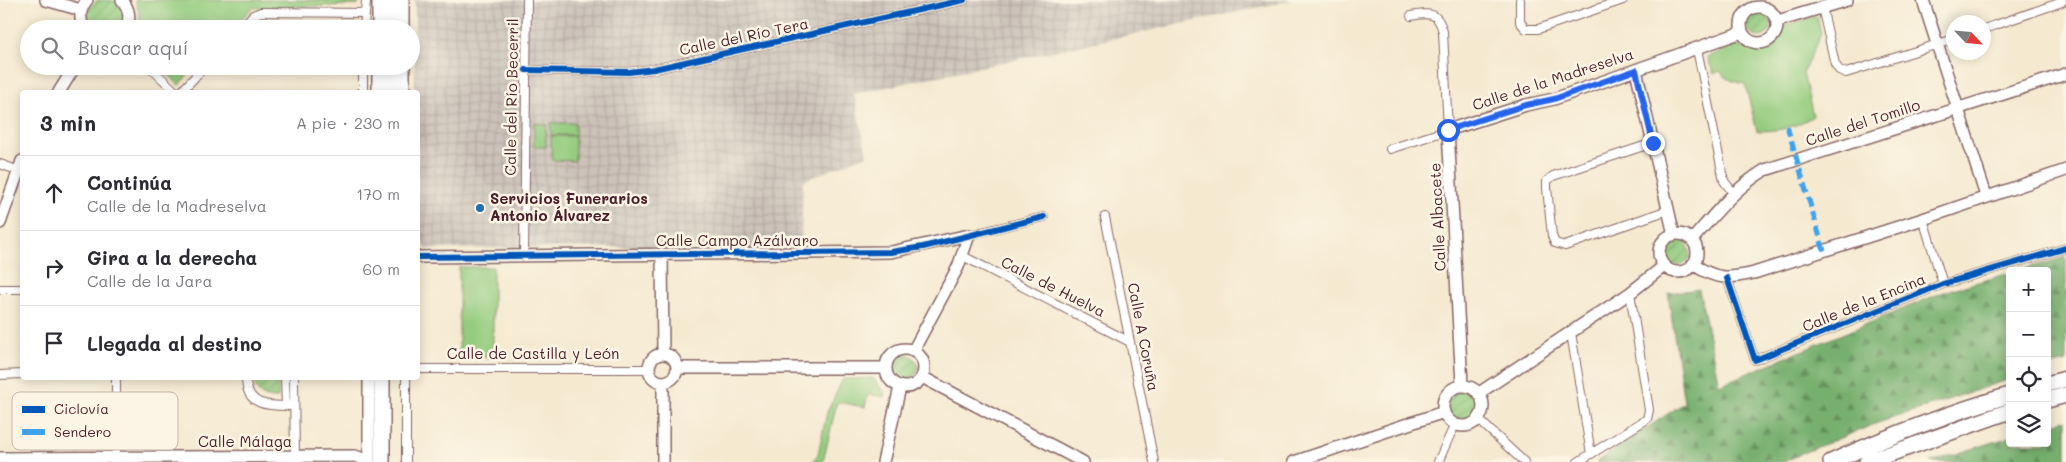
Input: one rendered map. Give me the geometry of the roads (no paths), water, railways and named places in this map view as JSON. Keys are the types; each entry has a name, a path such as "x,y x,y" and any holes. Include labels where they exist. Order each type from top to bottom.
{"highway":[{"path":"380,0 380,20"},
{"path":"392,0 392,20"},
{"path":"380,75 380,90"},
{"path":"392,75 392,90"},
{"path":"2051,383 2066,379"},
{"path":"373,462 382,380"},
{"path":"392,380 392,462"},
{"path":"2051,399 2066,395"},
{"path":"1831,462 1885,438 1944,416 2006,396"},
{"path":"1867,462 2006,412"}],"street":[{"path":"46,0 84,5 81,20"},
{"path":"122,0 128,9 128,20"},
{"path":"364,20 366,0"},
{"path":"403,0 403,20"},
{"name":"Calle del Río Becerril","path":"524,255 527,0"},
{"name":"Calle del Río Tera","path":"526,70 630,72 654,69 829,31 935,3 964,0"},
{"path":"1520,0 1520,22 1526,29 1538,29 1623,0"},
{"path":"1778,21 1847,0"},
{"path":"1923,0 1986,196"},
{"path":"1991,27 2062,2 2062,0"},
{"path":"1754,3 1766,7 1775,15 1778,21 1775,34 1767,42 1756,43 1750,41 1742,32 1741,25 1744,14 1754,3"},
{"path":"1822,7 1835,64 1839,70 1846,73 1946,42"},
{"path":"248,20 253,14 261,12 364,12"},
{"name":"Calle Albacete","path":"1411,16 1428,13 1441,22 1444,32 1462,385"},
{"name":"Calle de la Madreselva","path":"1390,149 1526,105 1554,99 1742,32"},
{"path":"1697,49 1724,181 1734,194"},
{"path":"1636,70 1674,235"},
{"name":"Calle del Tomillo","path":"1692,240 1734,194 1765,170 2066,74"},
{"path":"60,90 69,75"},
{"path":"158,75 174,90"},
{"path":"183,90 197,75"},
{"path":"363,75 363,90"},
{"path":"404,75 404,90"},
{"path":"1653,143 1552,176 1549,179 1547,188 1552,236 1555,243 1565,246 1668,210"},
{"path":"0,164 20,168"},
{"path":"1693,264 1707,274 1727,278 1754,274 2066,170"},
{"path":"0,223 20,171"},
{"name":"Calle Campo Azálvaro","path":"420,255 891,252 1044,217"},
{"name":"Calle A Coruña","path":"1106,217 1154,462"},
{"name":"Calle de la Encina","path":"1923,219 1943,284"},
{"path":"913,351 962,256 970,235"},
{"path":"1674,235 1686,236 1692,240 1697,249 1696,260 1693,264 1684,271 1679,272 1674,272 1664,266 1659,256 1659,250 1664,240 1674,235"},
{"name":"Calle de la Encina","path":"1727,278 1755,360 1943,284 2066,248"},
{"path":"662,254 663,353"},
{"name":"Calle de Huelva","path":"962,256 1130,342"},
{"path":"1479,393 1630,294 1664,266"},
{"path":"0,289 20,289"},
{"path":"1578,462 1641,424 1647,419 1650,410 1630,294"},
{"path":"1571,333 1591,454"},
{"path":"904,349 913,351 921,357 924,367 922,377 909,387 900,387 893,384 887,377 885,368 888,359 894,352 904,349"},
{"path":"663,353 674,358 678,368 674,379 663,383 653,379 648,369 652,358 663,353"},
{"path":"678,368 885,368"},
{"name":"Calle de Castilla y León","path":"420,369 648,369"},
{"path":"0,375 20,374"},
{"path":"922,377 1082,462"},
{"path":"246,380 246,387 253,399 265,406 294,406"},
{"path":"285,380 286,406"},
{"path":"294,380 295,459"},
{"path":"369,380 373,462"},
{"path":"406,380 406,462"},
{"path":"663,383 663,462"},
{"path":"1462,385 1472,387 1479,393 1483,402 1483,411 1478,419 1471,424 1463,426 1455,424 1448,419 1444,412 1443,403 1446,394 1453,388 1462,385"},
{"path":"883,462 900,387"},
{"path":"1294,462 1444,412"},
{"path":"1478,419 1524,462"},
{"path":"1438,462 1455,424"},
{"path":"116,450 116,457"},
{"name":"Calle Málaga","path":"0,458 84,460 116,457 154,460 295,459 355,456 373,462"}],"place":[{"name":"Servicios Funerarios Antonio Álvarez","path":"480,208"}]}
